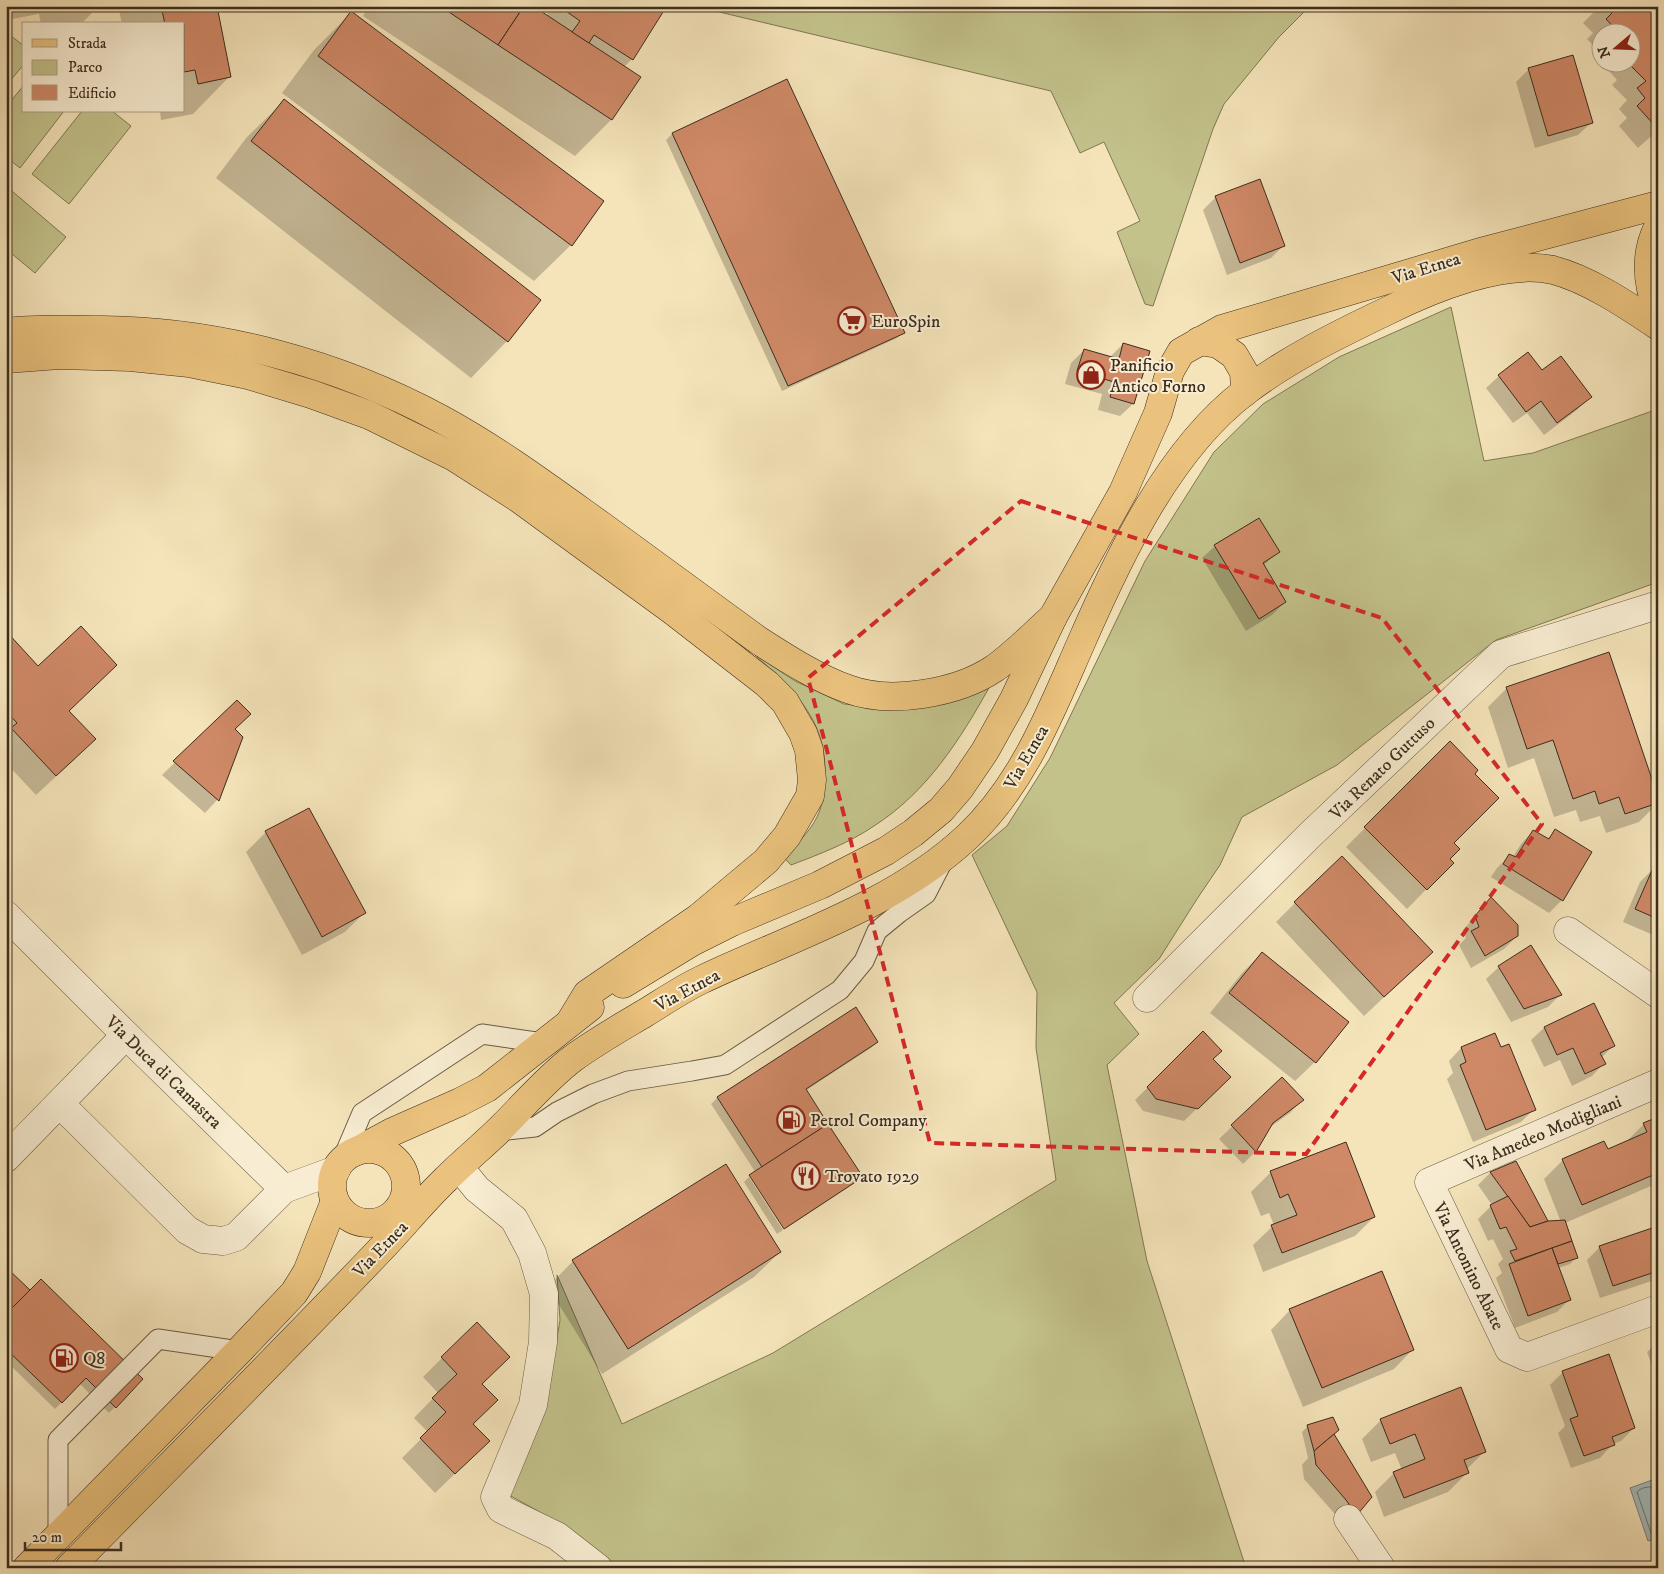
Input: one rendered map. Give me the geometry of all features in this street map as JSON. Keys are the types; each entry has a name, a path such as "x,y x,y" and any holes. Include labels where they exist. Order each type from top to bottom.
{"main road":[{"name":"Via Etnea","path":"344,1161 392,1132 487,1088 570,1022 627,981 692,942 732,922 843,874 886,851 914,833 941,810 960,788 985,751 1014,699 1053,617 1123,492 1158,413 1170,372 1181,352 1222,329 1474,254 1658,205"},
{"path":"1658,227 1650,254 1648,273 1651,294 1658,312"},
{"name":"Via Etnea","path":"69,1568 381,1249 452,1173 568,1062 600,1040 695,983 851,912 904,885 945,856 966,838 998,804 1028,758 1051,712 1092,619 1131,538 1146,512 1196,439 1245,392 1290,363 1407,301 1440,288 1514,268 1536,267 1560,272 1607,294 1658,326"},
{"path":"6,332 132,330 196,337 258,350 314,366 378,390 439,418 489,447 532,476 758,640 785,657 849,690 874,695 898,695 950,689 995,668 1053,617"},
{"path":"1198,341 1218,344 1234,355 1244,372 1245,392"},
{"path":"6,359 59,355 130,357 188,363 248,375 311,394 369,415 454,457 518,498 673,611 767,684 785,702 803,733 809,750 812,780 810,796 787,836 766,861 698,918 587,994 570,1022"},
{"path":"381,1249 395,1212 403,1200 406,1188 405,1177 400,1166 392,1157 382,1151 371,1149 344,1161 332,1185 335,1201 347,1216 365,1223 375,1223 395,1212 452,1173"},
{"path":"27,1568 294,1293 307,1272 335,1201"}],"street":[{"name":"Via Renato Guttuso","path":"1147,998 1310,835 1501,654 1658,605"},
{"name":"Via Duca di Camastra","path":"6,915 284,1189"},
{"path":"1568,931 1658,994"},
{"path":"6,1158 126,1035"},
{"name":"Via Amedeo Modigliani","path":"1429,1182 1658,1083"},
{"path":"60,1104 187,1230 203,1239 223,1241 236,1236 284,1189 344,1161"},
{"path":"452,1173 477,1189 514,1219 532,1253 544,1294 543,1342 533,1405 495,1497 501,1509 557,1536 598,1568"},
{"name":"Via Antonino Abate","path":"1429,1182 1509,1349 1526,1357 1658,1309"},
{"path":"1348,1520 1381,1568"}],"lane":[{"path":"498,1131 535,1127 557,1112 593,1094 628,1081 725,1064 840,990 864,961 877,931 926,894 945,856"},
{"path":"344,1161 362,1114 482,1034 543,1043"},
{"path":"58,1538 58,1440 158,1338 239,1351"}],"highlighted area":[{"path":"1021,501 1382,618 1542,824 1306,1154 930,1143 808,678"}],"green space":[{"path":"694,6 1310,6 1279,37 1224,104 1213,129 1153,306 1145,304 1117,232 1140,221 1104,142 1080,153 1051,91"},
{"path":"6,32 22,44 22,66 6,86"},
{"path":"22,87 22,112 63,112 20,168 6,157 6,107"},
{"path":"81,112 113,112 131,126 69,204 32,174"},
{"path":"6,186 66,237 35,273 6,249"},
{"path":"1451,307 1484,461 1533,453 1658,409 1658,582 1496,640 1337,765 1242,817 1220,865 1159,959 1114,1003 1139,1034 1107,1065 1147,1261 1246,1568 612,1568 545,1515 509,1495 546,1406 560,1320 557,1275 622,1424 773,1353 1056,1180 1036,1048 1037,992 972,855 1007,826 1050,758 1145,561 1214,452 1263,404 1339,357"},
{"path":"755,655 795,681 844,704 873,707 990,686 967,726 941,764 910,797 893,812 855,838 791,865 784,858 810,828 821,807 825,786 824,755 814,722 805,707"}],"water":[{"path":"1655,1479 1658,1489 1658,1538 1648,1541 1630,1488"}],"building":[{"path":"161,6 217,6 231,77 198,84 195,70 185,72 185,22 165,22"},
{"path":"440,6 524,6 498,45"},
{"path":"524,6 533,6 641,77 612,120 498,45"},
{"path":"565,6 654,6 663,12 633,60 594,35 589,43 572,32 580,21 563,9"},
{"path":"1605,6 1658,6 1658,129 1637,106 1645,98 1637,88 1646,81 1637,72 1642,72 1642,22 1609,22 1606,19 1612,13"},
{"path":"351,11 604,201 572,246 318,56"},
{"path":"1573,55 1593,123 1548,136 1528,68"},
{"path":"787,79 905,333 788,386 672,133"},
{"path":"284,99 541,300 508,342 251,141"},
{"path":"1260,179 1285,246 1240,263 1215,196"},
{"path":"1123,343 1150,351 1134,404 1110,397 1114,382 1077,371 1084,349 1119,359"},
{"path":"1528,352 1542,370 1561,356 1592,397 1557,423 1541,401 1526,412 1498,375"},
{"path":"1259,518 1280,552 1263,563 1286,602 1259,619 1214,545"},
{"path":"81,626 117,665 69,711 96,739 56,776 11,728 17,723 6,711 6,631 38,666"},
{"path":"1609,652 1658,797 1658,803 1625,814 1619,797 1599,804 1595,791 1573,799 1553,740 1527,749 1506,687"},
{"path":"237,700 251,714 235,729 243,737 219,801 173,761"},
{"path":"1450,741 1478,770 1475,774 1499,798 1454,843 1460,849 1450,859 1454,863 1427,890 1364,827"},
{"path":"309,808 366,913 322,937 265,831"},
{"path":"1555,829 1592,852 1563,901 1503,864 1509,854 1516,857 1533,830 1549,839"},
{"path":"1342,856 1433,952 1384,997 1294,902"},
{"path":"1653,868 1658,870 1658,919 1635,909"},
{"path":"1491,897 1518,925 1518,936 1485,956 1471,931 1479,927 1475,916"},
{"path":"1531,945 1562,995 1524,1009 1498,966"},
{"path":"1262,952 1349,1022 1316,1063 1229,993"},
{"path":"1594,1003 1615,1046 1600,1053 1606,1064 1585,1074 1573,1048 1557,1055 1544,1027"},
{"path":"856,1007 878,1042 806,1089 828,1124 762,1167 717,1097"},
{"path":"1203,1031 1222,1051 1213,1059 1231,1077 1198,1109 1156,1099 1147,1087"},
{"path":"1495,1033 1501,1047 1509,1044 1536,1110 1486,1130 1460,1065 1466,1062 1461,1047"},
{"path":"1282,1077 1304,1100 1273,1123 1256,1152 1231,1125"},
{"path":"1658,1117 1658,1173 1582,1205 1562,1159 1604,1141 1608,1149 1647,1132 1643,1123"},
{"name":"Trovato 1929","path":"828,1124 863,1177 784,1229 749,1175"},
{"path":"1346,1142 1375,1217 1282,1253 1271,1225 1297,1215 1288,1194 1280,1198 1270,1171"},
{"path":"1516,1161 1548,1221 1530,1227 1490,1172"},
{"path":"726,1164 781,1252 628,1349 572,1260"},
{"path":"1508,1196 1530,1227 1548,1221 1565,1220 1572,1241 1515,1261 1510,1251 1517,1249 1506,1227 1500,1229 1490,1205"},
{"path":"1658,1226 1658,1271 1613,1286 1599,1246"},
{"path":"1572,1241 1578,1258 1558,1264 1552,1248"},
{"path":"1552,1248 1571,1300 1528,1316 1509,1264"},
{"path":"8,1269 30,1290 6,1314 6,1271"},
{"path":"1382,1271 1414,1350 1322,1388 1289,1309"},
{"path":"41,1279 143,1379 116,1408 86,1378 62,1403 6,1349 6,1314"},
{"path":"477,1322 510,1357 482,1384 498,1400 473,1424 490,1441 455,1474 420,1438 446,1412 432,1398 457,1374 441,1357"},
{"path":"1609,1354 1635,1428 1612,1437 1615,1445 1584,1456 1570,1419 1578,1416 1562,1371"},
{"path":"1461,1387 1486,1452 1464,1460 1469,1473 1404,1498 1393,1472 1425,1459 1415,1434 1390,1444 1380,1419"},
{"path":"1333,1417 1339,1430 1314,1451 1307,1425"},
{"path":"1334,1434 1372,1497 1357,1515 1316,1465 1314,1451"}],"place":[{"name":"EuroSpin","path":"852,321"},
{"name":"Panificio Antico Forno","path":"1091,375"},
{"name":"Petrol Company","path":"791,1120"},
{"name":"Trovato 1929","path":"806,1176"},
{"name":"Q8","path":"64,1358"}]}
